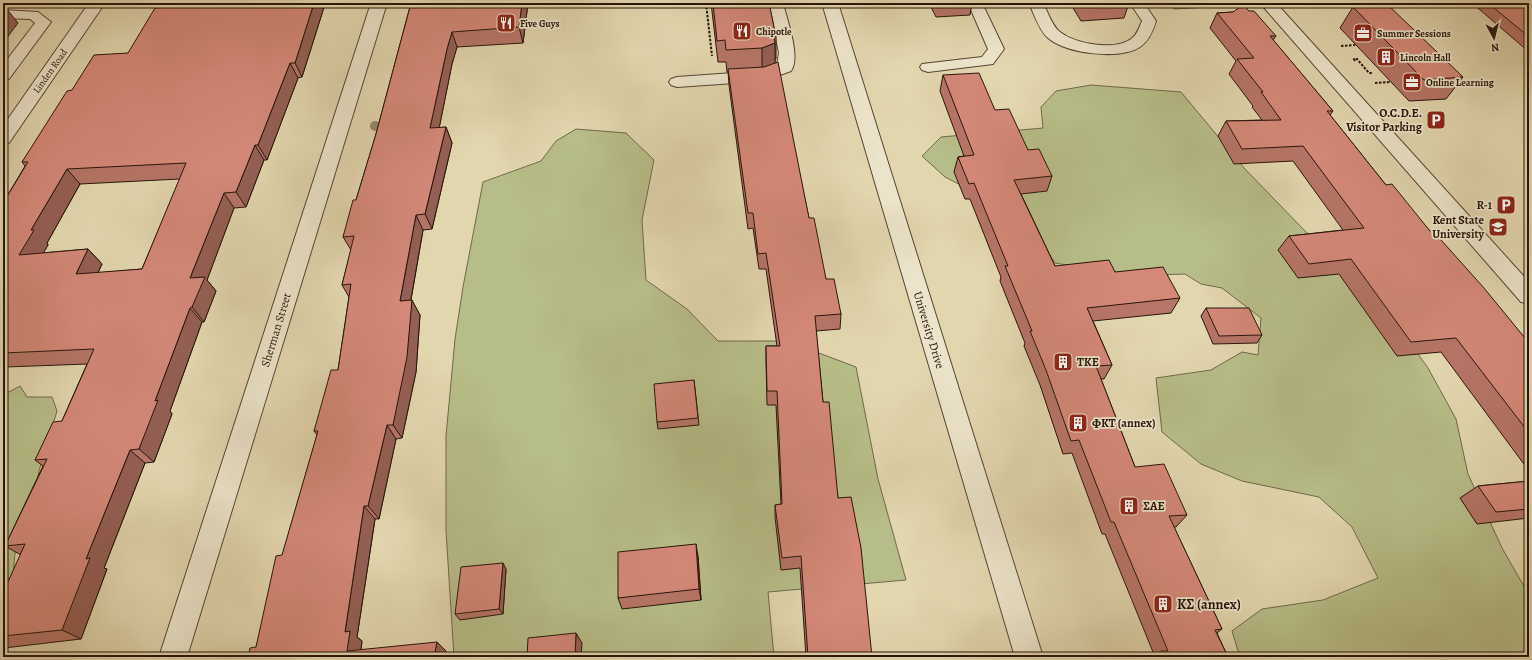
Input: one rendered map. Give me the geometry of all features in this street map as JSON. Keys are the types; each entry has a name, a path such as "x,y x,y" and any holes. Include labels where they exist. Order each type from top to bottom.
{"street":[{"name":"Linden Road","path":"3,139 97,3"},
{"name":"Sherman Street","path":"173,657 379,3"},
{"name":"University Drive","path":"830,3 1029,657"},
{"path":"1268,3 1529,296"}],"lane":[{"path":"677,82 764,76 785,68 787,54 776,3"},
{"path":"928,67 987,61 996,49 975,3"},
{"path":"1036,3 1054,35 1081,46 1114,50 1132,45 1144,34 1149,21 1137,3"},
{"path":"3,14 34,16 44,22 3,76"}],"path":[{"path":"706,3 715,79"},
{"path":"1370,83 1390,82"}],"green space":[{"path":"1169,3 1244,3 1246,5 1174,9"},
{"path":"1091,85 1181,92 1245,169 1305,231 1377,297 1428,368 1456,419 1468,474 1502,548 1529,595 1529,657 1240,657 1232,631 1262,609 1323,600 1378,578 1352,527 1319,497 1242,481 1201,464 1162,432 1156,378 1211,370 1242,352 1258,355 1261,318 1222,288 1201,284 1185,274 1128,276 1055,263 1027,219 945,177 922,156 941,137 1043,128 1041,107 1056,91"},
{"path":"576,129 626,133 654,160 642,220 646,280 687,309 718,341 787,341 856,367 878,479 906,580 768,592 774,657 454,657 446,531 446,436 455,339 463,287 483,182 541,161 556,141"},
{"path":"20,386 27,397 52,397 57,411 39,471 34,501 15,553 13,577 3,580 3,395"}],"building":[{"path":"218,3 314,3 295,63 290,63 258,145 255,145 236,192 224,193 190,278 205,277 192,307 190,308 155,401 158,400 139,449 130,450 86,559 90,558 62,630 3,636 3,593 25,544 5,546 47,459 35,460 53,422 62,421 94,349 3,353 3,203 28,162 22,162 67,91 72,90 94,55 128,53 155,8","holes":["186,163 142,269 76,274 88,249 19,255 34,230 31,230 67,169"]},
{"path":"411,3 522,3 519,27 452,32 447,49 430,128 446,127 425,214 416,215 400,301 412,300 407,357 393,425 387,425 368,506 364,506 345,632 350,631 347,651 437,642 434,657 248,657 250,648 256,647 276,556 282,555 318,431 314,431 331,370 338,370 351,284 342,285 354,236 343,237 353,200 356,200 376,134"},
{"name":"Chipotle","path":"713,3 769,3 776,37 774,37 775,43 762,48 726,50 725,40 717,41"},
{"path":"1084,3 1126,3 1086,6"},
{"path":"1488,3 1529,3 1529,37"},
{"path":"1243,5 1249,11 1254,11 1276,36 1270,36 1333,111 1327,111 1386,185 1392,184 1430,231 1433,231 1484,288 1529,343 1529,433 1456,338 1411,342 1351,259 1309,264 1289,236 1364,228 1303,146 1242,149 1226,121 1281,120 1261,92 1263,92 1237,59 1254,58 1217,13 1233,12"},
{"path":"1388,5 1463,77 1424,80 1353,7"},
{"path":"778,62 809,218 814,218 826,279 834,279 841,314 815,316 823,402 829,402 838,498 851,497 861,548 872,657 808,657 801,556 782,558 775,505 782,504 777,391 767,391 766,346 780,346 766,253 758,254 753,213 748,213 728,69 764,67"},
{"path":"979,73 995,110 1009,109 1028,150 1039,149 1052,176 1014,180 1055,266 1109,260 1115,272 1163,267 1180,298 1087,308 1112,365 1096,366 1135,467 1164,464 1187,515 1169,516 1222,629 1215,630 1228,657 1163,657 1161,651 1168,651 1114,522 1111,522 1079,440 1071,441 1046,370 1030,331 1032,331 1005,266 1008,266 974,183 969,184 958,157 974,155 943,75"},
{"path":"1206,308 1249,308 1262,335 1219,336"},
{"path":"694,380 698,418 657,422 654,384"},
{"path":"1529,481 1529,509 1496,512 1478,486"},
{"path":"696,544 699,589 618,598 618,552"},
{"path":"503,563 499,609 455,614 461,567"},
{"path":"576,633 575,657 527,657 528,638"}],"place":[{"name":"Five Guys","path":"506,23"},
{"name":"Chipotle","path":"742,31"},
{"name":"Summer Sessions","path":"1363,33"},
{"name":"Lincoln Hall","path":"1386,57"},
{"name":"Online Learning","path":"1412,82"},
{"name":"O.C.D.E. Visitor Parking","path":"1436,120"},
{"name":"R-1","path":"1506,205"},
{"name":"Kent State University","path":"1498,227"},
{"name":"TKE","path":"1063,362"},
{"name":"ΦΚΤ (annex)","path":"1078,423"},
{"name":"ΣΑΕ","path":"1129,506"},
{"name":"ΚΣ (annex)","path":"1163,604"}]}
